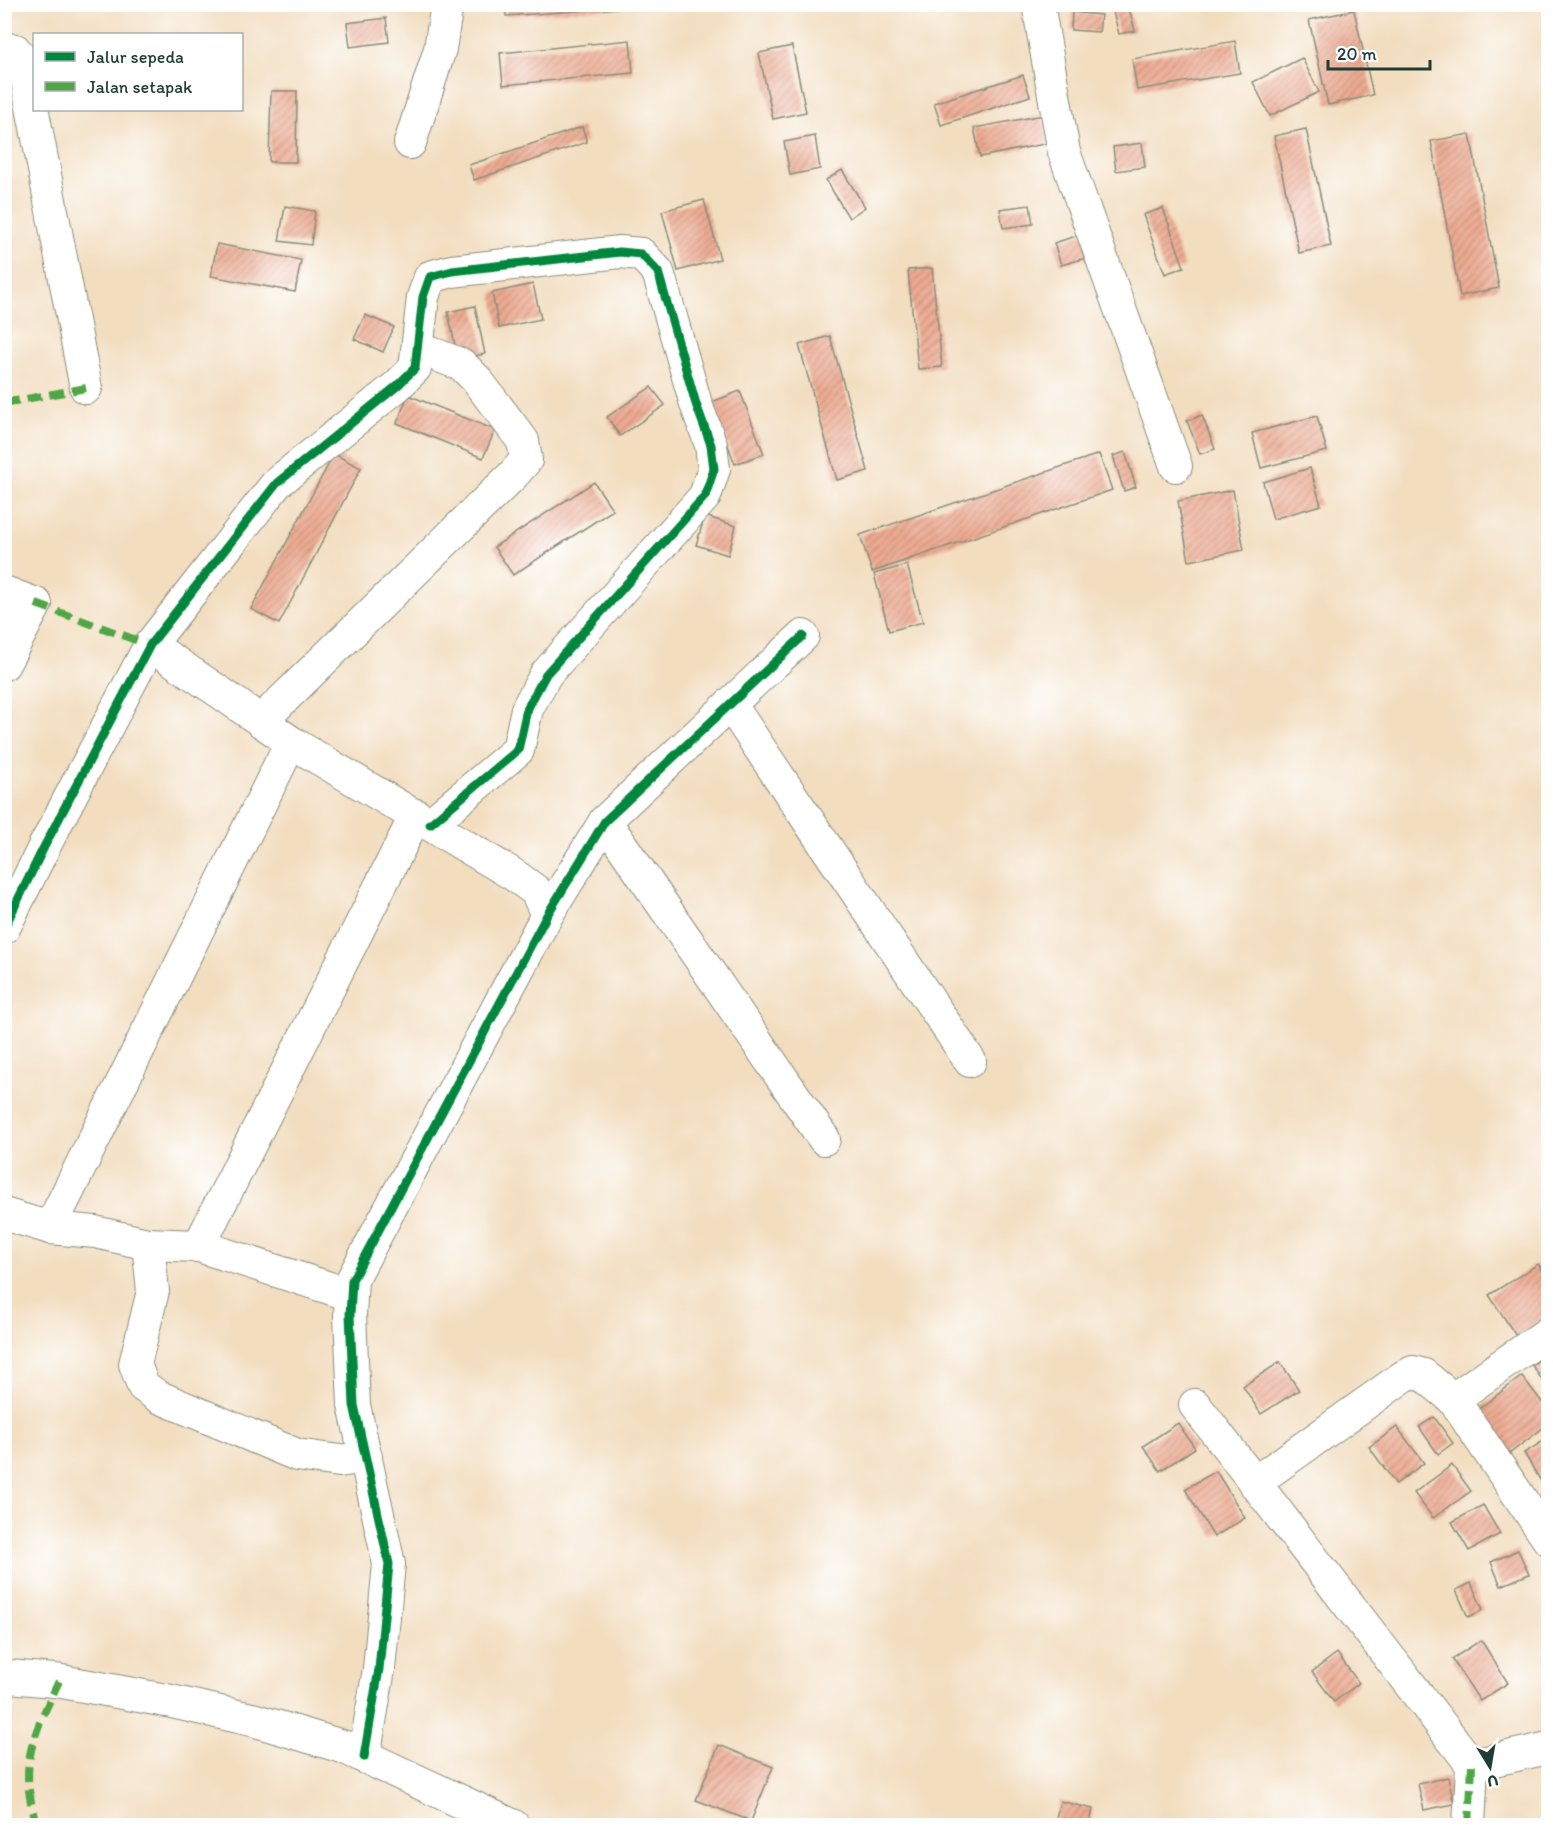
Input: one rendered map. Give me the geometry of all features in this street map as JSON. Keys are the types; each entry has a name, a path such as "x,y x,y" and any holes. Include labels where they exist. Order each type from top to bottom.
{"street":[{"path":"410,143 440,49 447,4"},
{"path":"1038,4 1064,152 1176,466"},
{"path":"4,49 15,50 23,60 86,388"},
{"path":"4,928 150,645 277,483 397,386 415,368 423,297 430,277 452,271 620,252 641,254 658,272 696,404 711,445 714,469 705,496 546,674 527,709 518,750 423,820 199,1246"},
{"path":"261,721 526,460 523,441 469,372 462,365 419,348"},
{"path":"4,591 36,604 4,664"},
{"path":"364,1757 379,1669 389,1564 354,1405 350,1315 352,1280 547,915 605,821 803,636"},
{"path":"150,645 291,742 514,875 536,891 547,915"},
{"path":"729,704 970,1061"},
{"path":"50,1228 291,742"},
{"path":"605,821 824,1139"},
{"path":"4,1214 50,1228 95,1232 148,1244 199,1246 351,1295"},
{"path":"148,1244 153,1291 135,1364 143,1386 159,1398 297,1455 339,1461 366,1457"},
{"path":"1453,1399 1548,1333"},
{"path":"1254,1483 1404,1376 1413,1372 1424,1375 1453,1399 1548,1539"},
{"path":"1195,1405 1472,1765 1469,1826"},
{"path":"18,1678 59,1681 169,1701 254,1720 344,1747 513,1826"},
{"path":"1472,1765 1548,1748"}],"building":[{"path":"505,4 646,4 646,6 506,16"},
{"path":"1129,8 1135,31 1119,34 1113,12"},
{"path":"1354,10 1373,95 1328,105 1309,20"},
{"path":"1072,12 1101,15 1099,32 1071,30"},
{"path":"386,18 389,42 350,47 347,23"},
{"path":"630,40 633,73 503,85 500,53"},
{"path":"1235,41 1240,73 1137,90 1132,59"},
{"path":"792,46 806,112 773,119 759,53"},
{"path":"1302,58 1319,92 1270,116 1253,82"},
{"path":"1023,75 1030,96 941,125 934,103"},
{"path":"271,91 297,91 296,162 269,162"},
{"path":"1043,115 1049,143 980,157 974,128"},
{"path":"582,127 587,142 474,180 469,165"},
{"path":"1306,129 1331,246 1299,253 1274,136"},
{"path":"1470,134 1499,288 1460,296 1431,141"},
{"path":"815,136 820,169 790,175 784,142"},
{"path":"1142,143 1145,167 1116,171 1113,147"},
{"path":"842,170 865,207 849,218 826,180"},
{"path":"704,200 720,259 678,271 662,211"},
{"path":"1030,205 1033,224 1003,228 1000,209"},
{"path":"285,206 315,211 311,245 279,241"},
{"path":"1163,208 1184,267 1165,274 1143,215"},
{"path":"1089,232 1096,255 1061,265 1054,243"},
{"path":"217,244 301,260 295,292 211,276"},
{"path":"932,268 942,367 918,369 908,270"},
{"path":"533,284 541,319 499,328 492,293"},
{"path":"475,306 485,354 458,359 448,312"},
{"path":"365,315 394,327 383,352 354,339"},
{"path":"830,336 868,471 837,480 799,345"},
{"path":"651,387 665,405 620,436 607,417"},
{"path":"740,391 764,454 735,464 712,402"},
{"path":"408,395 495,430 483,458 397,423"},
{"path":"1202,415 1215,449 1200,454 1187,421"},
{"path":"1317,416 1327,451 1261,468 1252,433"},
{"path":"1125,452 1136,487 1124,491 1113,456"},
{"path":"334,454 361,468 279,624 251,609"},
{"path":"1099,454 1112,490 872,572 860,535"},
{"path":"1310,468 1321,505 1273,519 1263,482"},
{"path":"594,482 613,510 513,575 494,547"},
{"path":"1233,490 1244,550 1189,561 1178,501"},
{"path":"705,516 736,526 728,555 696,545"},
{"path":"907,565 923,622 889,631 874,574"},
{"path":"1538,1264 1548,1280 1548,1319 1518,1339 1489,1295"},
{"path":"1548,1354 1548,1389 1532,1365"},
{"path":"1280,1362 1299,1390 1261,1414 1243,1386"},
{"path":"1522,1376 1548,1410 1548,1424 1509,1454 1476,1411"},
{"path":"1434,1417 1453,1443 1438,1454 1419,1427"},
{"path":"1178,1423 1195,1448 1160,1471 1143,1446"},
{"path":"1397,1427 1424,1463 1396,1484 1369,1447"},
{"path":"1548,1438 1548,1493 1524,1453"},
{"path":"1452,1465 1471,1491 1433,1518 1414,1493"},
{"path":"1216,1471 1245,1518 1214,1537 1185,1489"},
{"path":"1483,1505 1500,1534 1469,1551 1452,1522"},
{"path":"1518,1550 1529,1574 1501,1586 1491,1562"},
{"path":"1471,1583 1483,1610 1468,1617 1456,1590"},
{"path":"1481,1640 1508,1683 1480,1701 1452,1659"},
{"path":"1337,1653 1359,1683 1334,1702 1312,1672"},
{"path":"719,1745 773,1767 751,1821 696,1800"},
{"path":"1448,1777 1454,1804 1424,1810 1418,1784"},
{"path":"1060,1801 1093,1809 1089,1826 1054,1826"}],"marked path":[{"path":"4,403 86,388"},
{"path":"36,604 150,645"},
{"path":"38,1826 28,1785 28,1768 36,1734 59,1681"},
{"path":"1469,1826 1472,1765"}],"cycle path":[{"path":"4,928 150,645 277,483 397,386 415,368 423,297 430,277 452,271 620,252 641,254 658,272 696,404 711,445 714,469 705,496 546,674 527,709 518,750 430,824"},
{"path":"364,1757 379,1669 389,1564 354,1405 350,1315 352,1280 547,915 605,821 803,636"}]}
